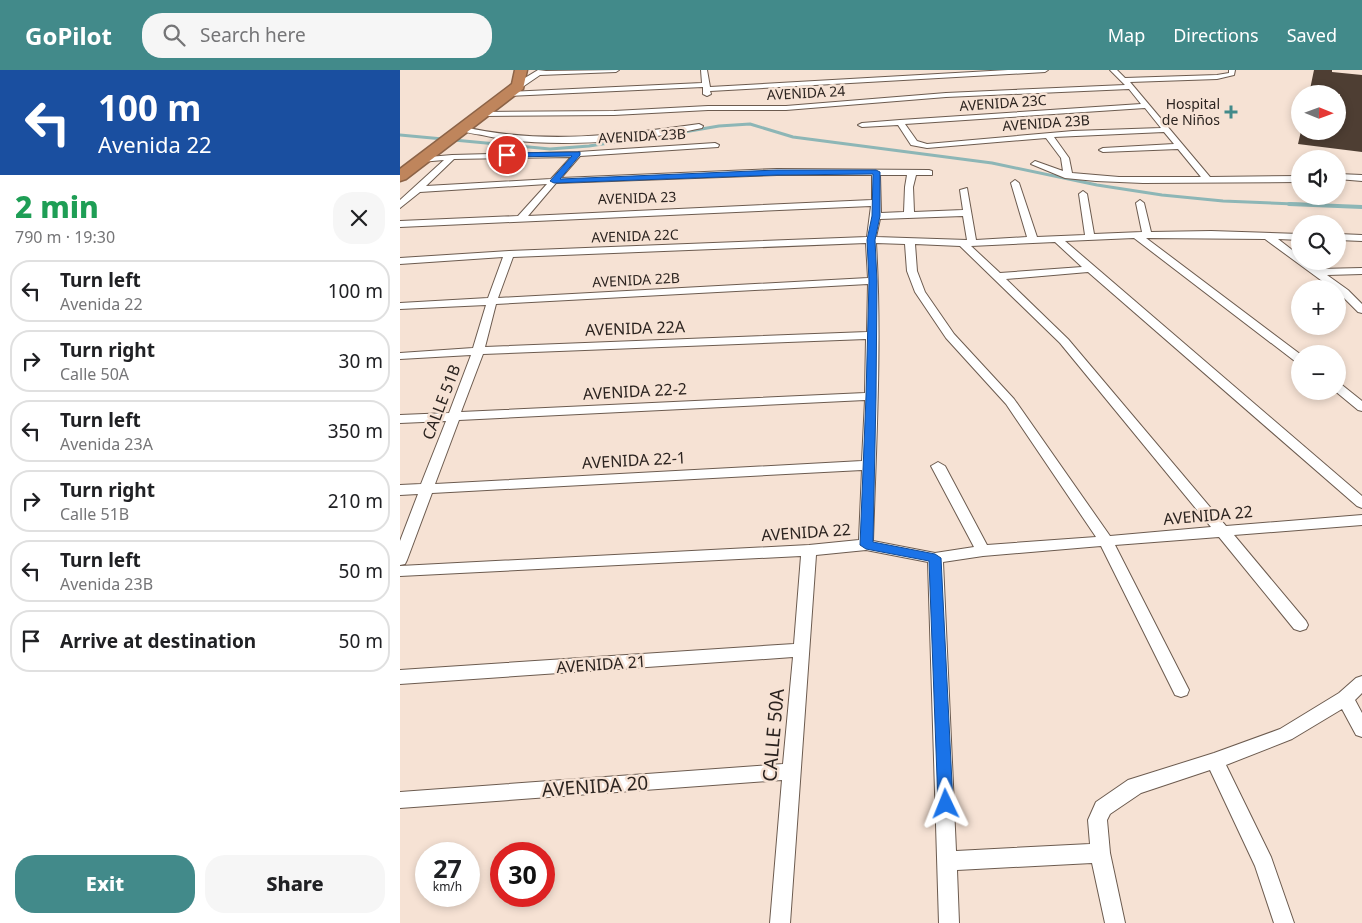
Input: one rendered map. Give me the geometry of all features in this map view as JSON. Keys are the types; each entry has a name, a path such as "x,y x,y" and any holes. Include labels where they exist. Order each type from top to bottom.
{"highway":[{"path":"400,176 513,90 521,70"},
{"path":"400,158 445,141"},
{"path":"400,162 420,160"}],"street":[{"path":"513,90 541,71 616,70"},
{"path":"704,70 708,108"},
{"path":"513,90 706,87 915,73 1044,70"},
{"path":"1114,70 1131,87 1208,180"},
{"path":"1124,80 1217,77 1232,74 1232,70"},
{"name":"AVENIDA 24","path":"483,114 614,113 708,108 786,108 946,95 1131,87"},
{"name":"AVENIDA 23C","path":"862,125 1146,106"},
{"name":"AVENIDA 23B","path":"900,122 914,143 927,146 1048,135 1167,130"},
{"path":"464,129 480,134 516,138 579,140 618,137 699,126"},
{"path":"1048,135 1065,158 1068,176"},
{"name":"AVENIDA 23B","path":"420,160 452,157 578,154 715,145"},
{"path":"1104,150 1180,146"},
{"path":"522,217 578,154"},
{"path":"400,205 452,157"},
{"path":"1035,164 1068,176 1151,180 1291,179"},
{"path":"419,189 554,181 777,172 929,173"},
{"path":"866,545 870,464 873,281 871,240 876,216 876,172"},
{"path":"910,214 909,187 912,172"},
{"path":"1346,177 1362,178"},
{"path":"1015,183 1033,240"},
{"path":"964,190 968,213 968,243 1064,341 1300,625"},
{"path":"1083,194 1090,238"},
{"name":"AVENIDA 23","path":"400,224 522,217 875,203"},
{"path":"1140,203 1147,235"},
{"path":"876,216 968,213"},
{"name":"AVENIDA 22C","path":"400,261 510,254 871,240 968,243 1147,235 1291,237"},
{"path":"1136,236 1291,353"},
{"path":"1269,237 1291,255"},
{"path":"1346,237 1362,238"},
{"path":"1057,239 1362,503"},
{"path":"910,241 912,271 920,292 950,336 1010,402 1106,541 1181,690"},
{"name":"CALLE 51B","path":"400,560 425,488 478,351 492,301 510,254"},
{"path":"999,276 1090,269"},
{"path":"1314,270 1361,307"},
{"path":"1317,272 1362,271"},
{"name":"AVENIDA 22B","path":"400,306 873,281"},
{"name":"AVENIDA 22A","path":"400,356 872,334"},
{"path":"1346,394 1362,407"},
{"name":"AVENIDA 22-2","path":"400,419 871,396"},
{"name":"AVENIDA 22-1","path":"400,490 870,464"},
{"path":"938,466 983,551"},
{"name":"AVENIDA 22","path":"400,571 809,550 866,545 935,558 983,551 1362,520"},
{"name":"CALLE 50A","path":"780,923 809,550"},
{"path":"935,558 949,923"},
{"name":"AVENIDA 21","path":"400,677 801,650"},
{"path":"1116,923 1100,853 1097,820 1103,808 1135,786 1215,761 1286,734 1346,698 1362,683"},
{"path":"1346,698 1362,730"},
{"path":"1215,761 1264,864 1284,923"},
{"name":"AVENIDA 20","path":"400,800 791,771"},
{"path":"948,861 1100,853"}],"building":[{"path":"1314,70 1332,70 1332,72 1362,75 1362,152 1298,144 1299,140 1346,140 1346,85 1311,85"}],"waterway":[{"path":"678,133 719,126 750,124 793,137 992,163 1097,185 1162,195 1223,201 1291,204"},
{"path":"400,135 550,149 589,146 648,137"},
{"path":"1289,204 1362,207"}],"place":[{"name":"Hospital de Niños","path":"1231,112"}],"route":[{"path":"507,155 578,154 554,181 777,172 876,172 876,216 871,240 873,281 870,464 866,545 935,558 946,804"}]}
